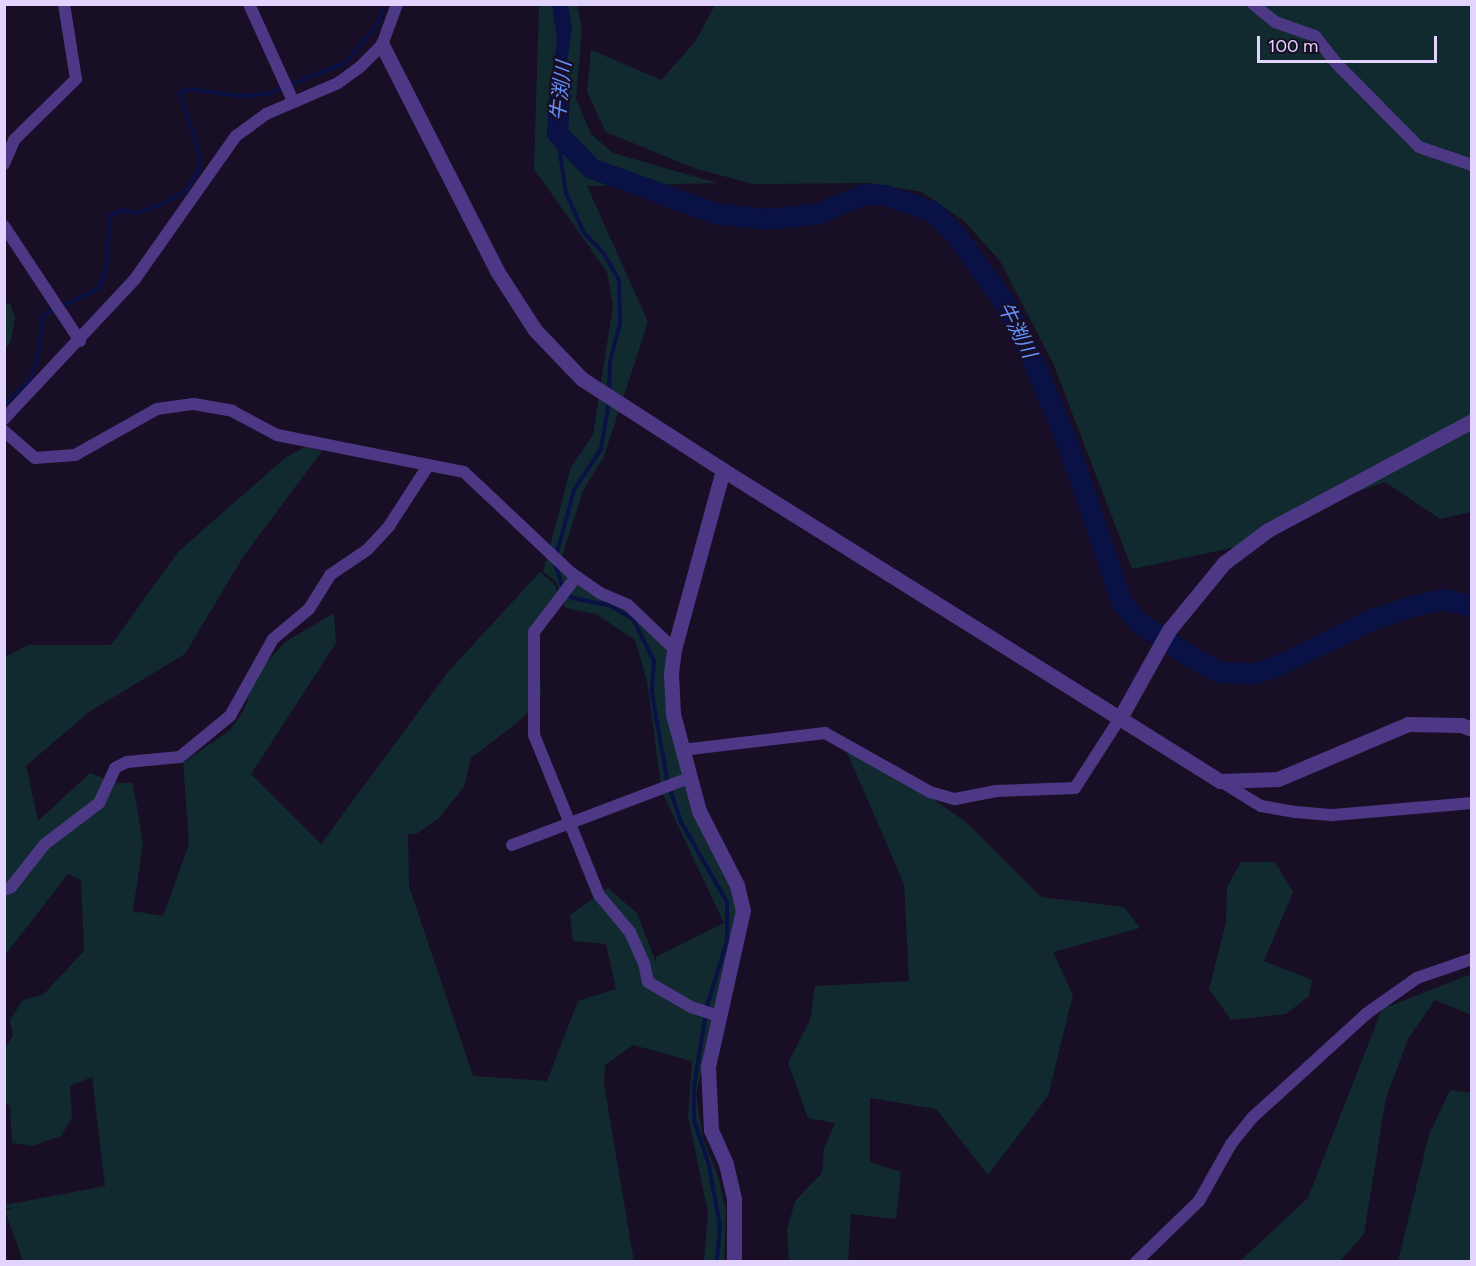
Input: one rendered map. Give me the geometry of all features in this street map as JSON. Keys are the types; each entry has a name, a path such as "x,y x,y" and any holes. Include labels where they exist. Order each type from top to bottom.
{"street":[{"path":"4,164 14,140 76,79 64,4"},
{"path":"249,4 293,101"},
{"path":"4,419 80,341 135,279 236,136 249,124 293,101 338,83 382,45 397,4"},
{"path":"1253,4 1275,22 1316,36 1336,63 1419,147 1472,165"},
{"path":"382,45 497,271 535,330 582,379 723,470 1261,806 1333,815 1472,803"},
{"path":"4,226 80,341"},
{"path":"4,431 35,458 75,455 157,409 194,404 232,411 277,435 428,466 444,466 464,472 576,577 628,605 674,649"},
{"path":"682,750 825,733 930,792 955,799 996,791 1075,788 1153,663 1169,630 1224,563 1268,530 1472,421"},
{"path":"4,890 11,887 45,844 99,803 115,768 127,762 180,757 230,716 273,639 309,609 330,575 367,550 389,526 428,466"},
{"path":"723,470 674,649 671,694 689,778 712,842 737,885 743,910 708,1067 708,1116 731,1181 734,1262"},
{"path":"576,577 534,632 534,735 600,896 638,947 648,982 691,1007 719,1016"},
{"path":"1220,781 1278,779 1408,724 1461,725 1472,729"},
{"path":"512,845 658,787 689,778"},
{"path":"1136,1262 1199,1201 1232,1144 1254,1117 1366,1014 1417,978 1472,959"}],"green space":[{"path":"539,5 577,5 582,29 576,99 591,134 613,153 717,183 587,186 648,322 604,456 583,491 562,556 565,572 628,609 666,648 668,714 740,911 696,1094 703,1138 719,1179 726,1213 724,1261 704,1261 708,1213 688,1116 692,1061 633,1045 605,1065 604,1084 634,1261 23,1261 5,1211 15,1207 5,1209 5,1205 105,1186 92,1077 70,1086 72,1118 61,1136 32,1146 12,1143 10,1105 5,1104 5,1048 13,1036 10,1020 23,1000 43,995 84,951 81,880 68,874 5,955 5,657 28,645 111,645 178,552 285,458 305,447 322,451 243,557 185,654 89,712 26,766 38,821 90,773 117,783 133,783 143,843 133,911 163,916 189,844 183,763 230,730 243,712 257,673 285,642 334,613 336,643 251,774 321,844 447,673 540,572 555,585 561,603 538,633 541,696 523,718 471,758 464,787 439,818 418,833 408,834 409,886 473,1076 547,1081 578,1001 616,989 606,944 573,941 570,915 608,888 637,913 656,962 656,957 724,923 662,792 647,681 635,640 596,614 565,608 556,581 543,572 571,467 593,435 613,305 607,272 534,169"},
{"path":"715,5 1471,5 1471,512 1440,519 1385,482 1283,519 1246,545 1132,569 1053,363 1000,261 964,221 922,192 869,183 753,184 694,168 606,132 587,92 591,50 661,80 695,42"},
{"path":"10,303 15,318 11,341 5,349 5,305"},
{"path":"843,743 875,759 966,822 1041,897 1124,907 1140,928 1053,952 1073,995 1048,1096 988,1175 936,1109 870,1098 870,1162 901,1172 896,1219 851,1214 848,1261 789,1261 787,1230 795,1201 822,1173 824,1149 835,1123 808,1118 788,1063 810,1020 815,986 909,981 904,884"},
{"path":"1241,862 1275,862 1293,892 1264,961 1312,980 1309,996 1286,1014 1231,1020 1209,989 1226,922 1227,887"},
{"path":"1471,974 1471,1015 1435,1000 1408,1039 1386,1098 1364,1234 1340,1261 1239,1262 1308,1198 1382,1009"},
{"path":"1450,1090 1471,1093 1471,1261 1398,1261 1429,1135"}],"water":[{"path":"552,5 568,5 572,28 557,133 550,103 557,39"}],"waterway":[{"path":"4,405 29,381 37,362 43,315 99,288 106,269 110,216 122,210 139,213 187,190 199,168 199,152 180,93 190,89 239,96 267,94 345,63 377,25 385,4"},
{"name":"牛渕川","path":"559,97 557,133 591,168 715,213 768,219 818,213 864,194 885,195 932,211 955,234 1005,303 1031,356 1068,445 1121,601 1137,621 1191,657 1219,672 1253,673 1272,668 1370,620 1411,606 1444,599 1472,606"},
{"path":"557,133 566,193 584,233 604,254 619,280 620,324 610,362 609,390"},
{"path":"556,556 574,490 601,449 609,401"},
{"path":"555,563 563,589 572,598 609,605 633,619 654,661 652,693 667,780 681,822 727,902 727,941 707,1006 694,1087 694,1120 709,1165 720,1226 717,1262"}]}
